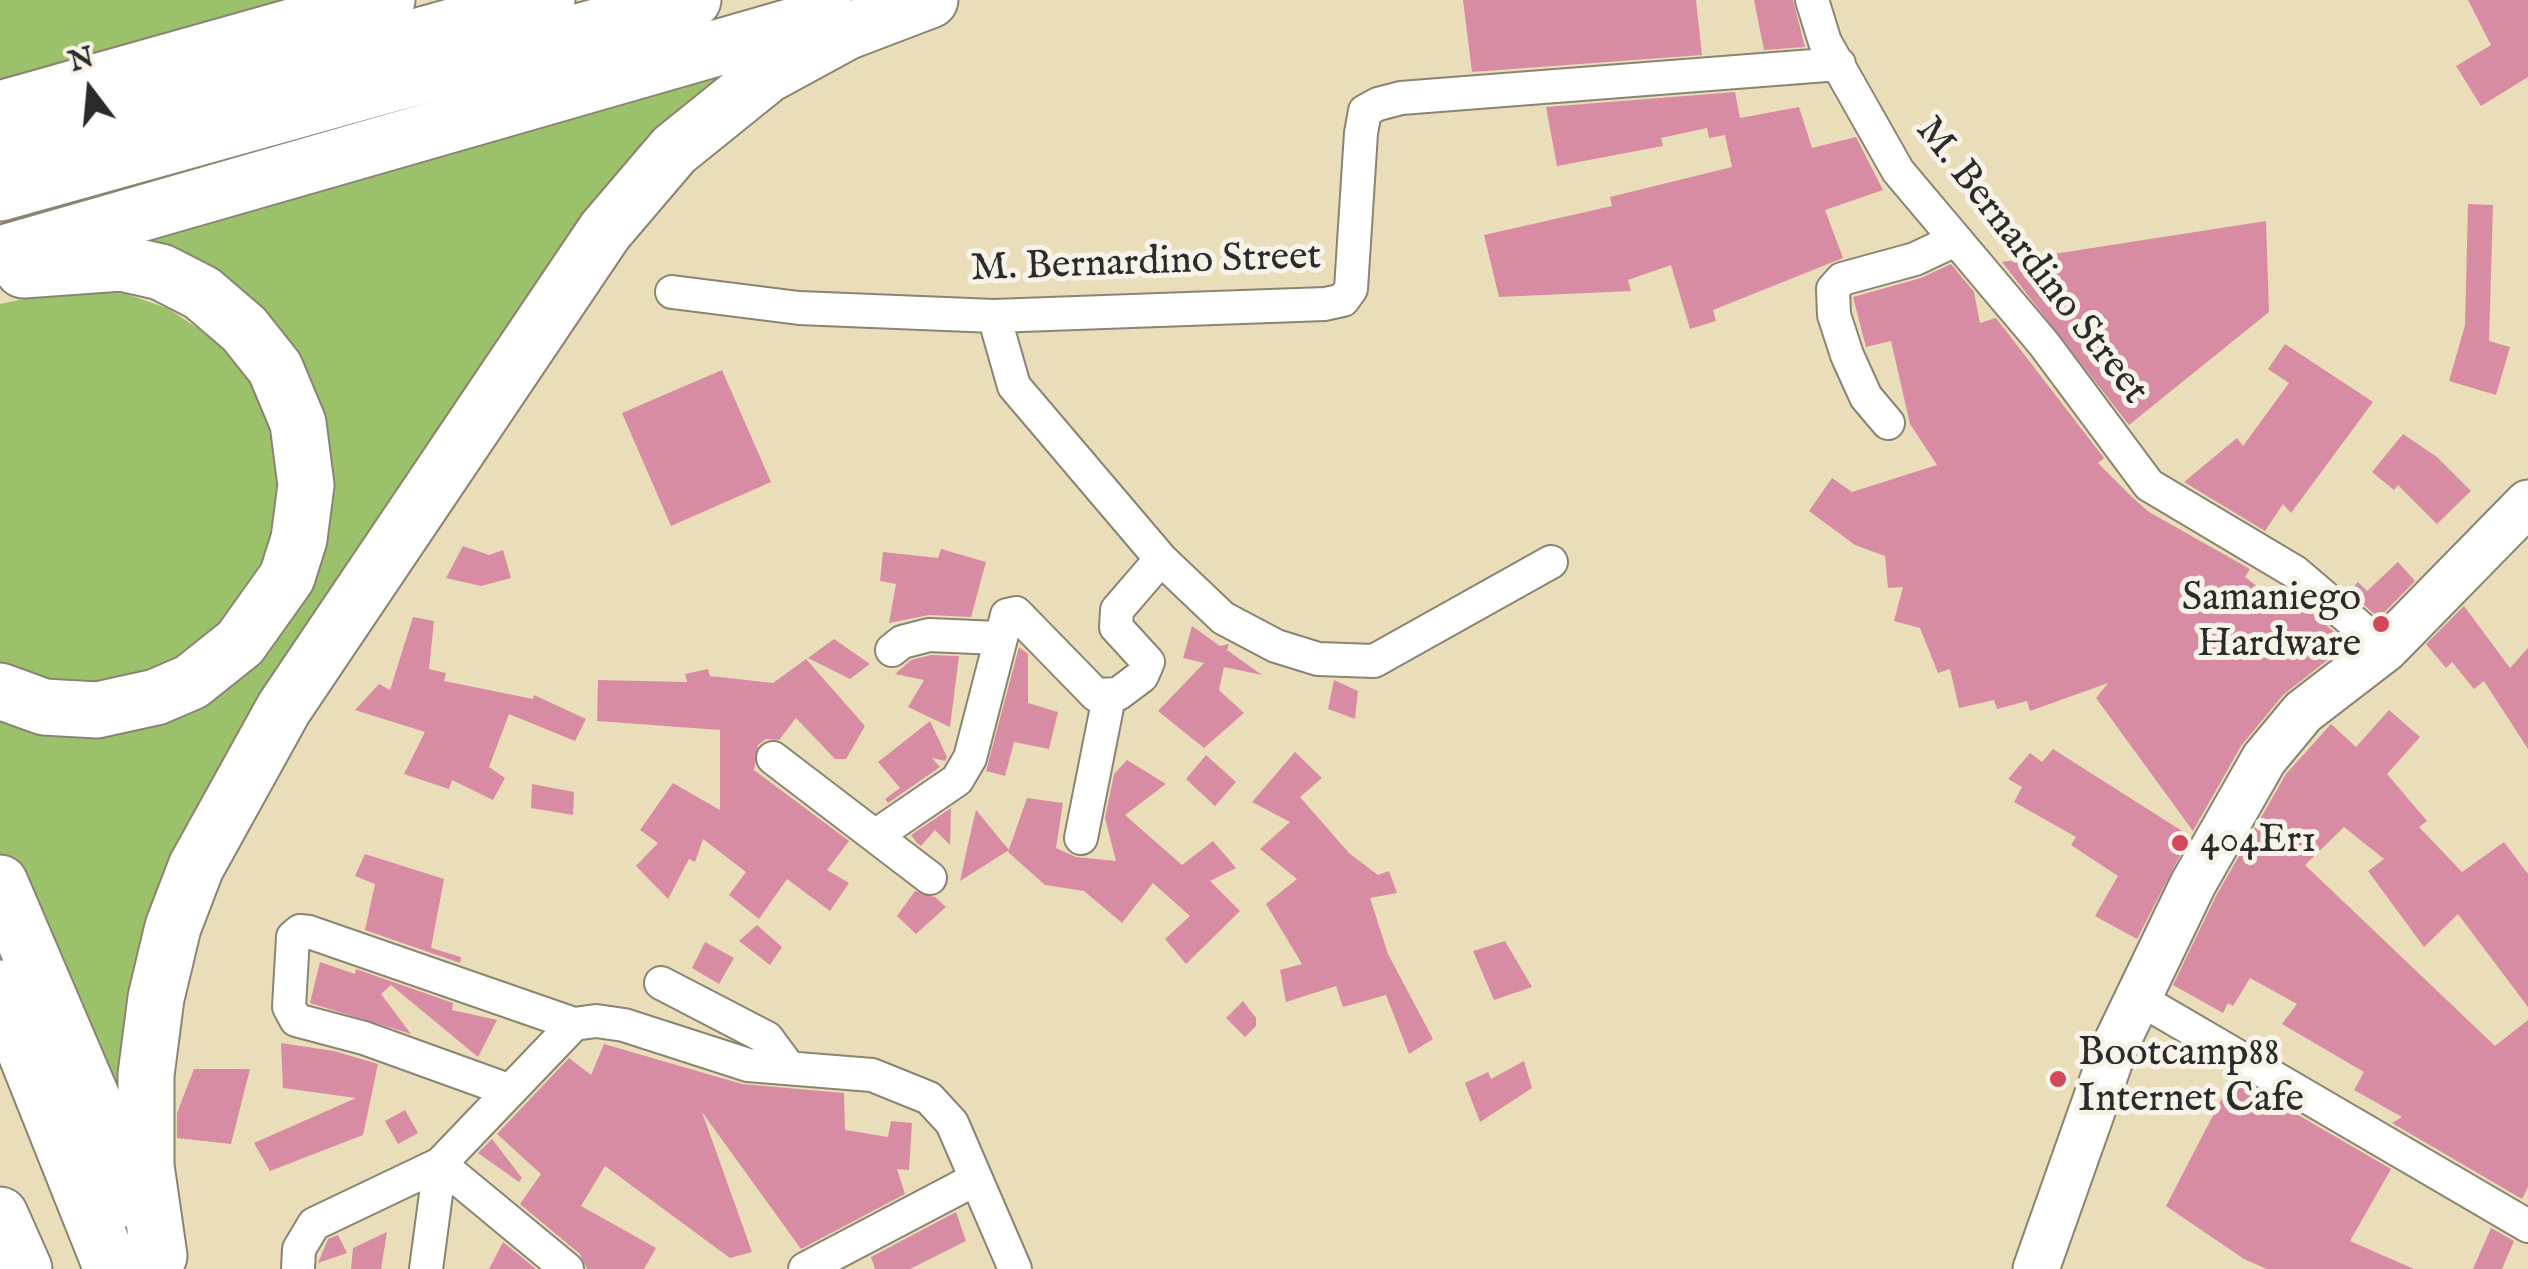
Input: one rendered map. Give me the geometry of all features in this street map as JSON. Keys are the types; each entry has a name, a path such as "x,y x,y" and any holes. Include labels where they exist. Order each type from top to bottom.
{"highway":[{"path":"0,109 387,0"},
{"path":"0,154 547,0"},
{"path":"0,193 693,0"},
{"path":"0,254 885,0"},
{"path":"145,1265 146,1075 156,998 173,927 196,867 284,708 604,231 674,150 767,75 846,32 930,0"},
{"path":"0,272 120,264 161,272 202,292 244,329 275,368 298,423 306,485 299,540 287,577 240,643 205,673 156,697 97,710 44,707 0,691"},
{"path":"0,883 145,1265"},
{"path":"0,988 145,1265"},
{"path":"0,1215 24,1269"}],"main road":[{"path":"2036,1269 2091,1102 2193,884 2264,760 2302,712 2384,649 2528,503"}],"street":[{"path":"1812,0 1825,42 1838,64"},
{"name":"M. Bernardino Street","path":"672,292 799,308 994,316 1342,300 1352,279 1361,133 1366,111 1378,104 1401,98 1838,64 1898,171 2044,344 2149,485 2204,522 2295,572 2384,649"},
{"path":"1888,422 1866,397 1846,355 1834,315 1833,289 1842,279 1915,259 1956,240"},
{"path":"994,316 1014,386 1161,559 1223,618 1276,646 1347,664 1374,661 1551,562"},
{"path":"875,836 957,780 964,769 978,733 1002,622 1016,613 1096,695 1109,697 1126,690 1148,670 1148,662 1116,626 1117,610 1161,559"},
{"path":"892,650 902,642 929,636 998,638"},
{"path":"1081,838 1109,697"},
{"path":"774,758 930,878"},
{"path":"508,1090 364,1038 296,1020 289,1007 293,937 300,931 308,932 574,1024 596,1020 624,1025 748,1064 872,1076 929,1098 952,1123 1015,1269"},
{"path":"662,984 767,1038 788,1065"},
{"path":"2138,998 2528,1226"},
{"path":"298,1269 299,1249 314,1224 440,1164 574,1024"},
{"path":"426,1269 440,1164"},
{"path":"440,1164 567,1269"},
{"path":"805,1269 974,1180"}],"green space":[{"path":"0,0 346,0 0,93"},
{"path":"811,30 741,71 229,758 126,1135 0,857 0,702 98,720 298,580 255,324 34,258"},
{"path":"73,289 126,294 167,308 213,338 241,366 268,412 282,464 282,519 244,614 139,688 0,679 0,304"}],"building":[{"path":"1463,0 1696,0 1702,55 1472,72"},
{"path":"1754,0 1793,0 1805,47 1764,50"},
{"path":"2468,0 2528,0 2528,77 2481,106 2456,66 2491,45"},
{"path":"1735,92 1740,118 1799,107 1812,148 1856,137 1883,190 1825,210 1843,258 1713,310 1716,321 1690,329 1671,265 1628,280 1631,291 1499,297 1484,235 1612,206 1610,197 1732,167 1725,135 1709,138 1707,128 1661,138 1663,146 1557,166 1546,107"},
{"path":"2468,204 2493,205 2489,341 2510,347 2496,395 2449,381 2465,325"},
{"path":"2266,221 2269,312 2129,425 2002,262"},
{"path":"1951,264 1974,292 1980,323 1996,318 2104,458 2098,463 2133,498 2149,512 2250,569 2245,577 2271,597 2280,586 2283,588 2348,644 2283,695 2241,746 2193,831 2096,698 2108,683 2030,711 2027,701 1997,709 1994,700 1959,708 1950,669 1938,673 1920,628 1894,621 1903,587 1888,588 1885,556 1855,545 1809,511 1832,478 1852,492 1937,465 1910,424 1891,341 1866,347 1853,297 1921,278"},
{"path":"2285,344 2373,402 2291,513 2283,504 2265,531 2184,482 2237,438 2243,446 2289,383 2268,369"},
{"path":"722,370 771,482 671,526 622,413"},
{"path":"2403,434 2437,457 2471,491 2437,524 2398,485 2394,490 2372,472"},
{"path":"463,546 489,555 503,550 511,578 481,586 446,578"},
{"path":"941,549 986,562 971,617 929,615 889,623 896,584 880,581 883,552 938,558"},
{"path":"2398,562 2415,581 2379,618 2349,592 2358,582 2367,591"},
{"path":"2464,606 2510,668 2528,648 2528,749 2484,681 2474,689 2452,662 2446,668 2426,644"},
{"path":"413,617 434,621 429,669 446,673 444,681 533,699 534,695 586,719 575,741 509,714 489,767 505,778 493,800 452,780 449,789 404,774 425,732 355,710 379,684 390,690"},
{"path":"1192,626 1220,646 1229,644 1227,650 1262,675 1224,667 1219,690 1244,713 1204,748 1158,711 1204,663 1183,658"},
{"path":"834,639 870,664 850,679 808,658"},
{"path":"1019,647 1028,654 1028,703 1058,712 1049,749 1014,742 1005,776 986,771"},
{"path":"931,655 959,656 950,727 908,707 924,680 895,674 911,660"},
{"path":"806,659 865,726 846,759 835,759 796,718 779,740 766,739 758,745 754,770 849,841 827,870 849,883 830,911 787,879 759,919 729,895 746,872 703,839 695,862 689,859 668,899 636,866 658,843 640,830 673,783 720,810 720,730 597,721 598,680 687,682 685,674 708,669 710,676 773,683"},
{"path":"1334,680 1358,691 1355,719 1328,709"},
{"path":"2389,710 2420,737 2387,774 2427,821 2419,827 2462,872 2504,842 2528,874 2528,1007 2458,914 2424,947 2368,871 2384,859 2344,827 2305,865 2495,1046 2528,1020 2528,1187 2522,1199 2392,1123 2402,1117 2354,1090 2364,1072 2282,1024 2297,1004 2250,978 2233,1006 2228,1003 2223,1013 2173,985 2216,896 2286,774 2331,724 2356,747"},
{"path":"930,721 947,757 945,761 932,758 940,767 888,803 885,799 900,788 878,762"},
{"path":"2053,749 2190,836 2137,939 2095,916 2118,876 2071,845 2076,837 2014,802 2022,787 2008,779 2030,753 2042,762"},
{"path":"1295,752 1322,778 1300,797 1349,853 1378,875 1389,871 1397,893 1370,898 1388,954 1433,1039 1409,1054 1386,995 1343,1007 1336,986 1286,1002 1280,970 1302,964 1266,904 1297,879 1260,849 1290,822 1252,802"},
{"path":"1206,755 1236,782 1215,806 1186,779"},
{"path":"1127,760 1166,784 1125,815 1182,865 1213,841 1236,868 1210,881 1240,911 1186,964 1165,939 1190,916 1153,883 1122,923 1084,891 1045,885 1008,852 1027,798 1063,803 1056,848 1076,857 1116,861 1105,818 1114,774"},
{"path":"532,784 574,792 573,815 531,808"},
{"path":"951,808 950,845 935,830 921,846 917,843 911,835"},
{"path":"976,810 1009,850 960,881 968,844"},
{"path":"365,854 444,879 431,948 461,957 460,963 365,930 375,884 355,876"},
{"path":"915,891 935,897 946,907 916,934 897,916"},
{"path":"757,925 782,947 770,965 739,941"},
{"path":"1505,941 1532,987 1494,1000 1473,951"},
{"path":"705,942 734,958 719,984 692,968"},
{"path":"320,962 355,974 356,969 453,1003 452,1010 497,1020 478,1057 391,985 381,994 411,1034 310,1003"},
{"path":"1243,1001 1256,1018 1256,1026 1245,1037 1226,1018"},
{"path":"281,1043 334,1051 378,1064 363,1135 270,1171 254,1143 356,1098 283,1088"},
{"path":"604,1044 742,1084 844,1093 845,1130 888,1137 891,1121 912,1123 909,1170 897,1169 905,1194 801,1249 702,1112 752,1252 730,1258 605,1166 581,1206 656,1248 644,1269 587,1269 580,1254 520,1204 541,1174 497,1134 569,1058 591,1075"},
{"path":"1524,1061 1532,1088 1480,1122 1465,1083 1488,1072 1491,1079"},
{"path":"194,1069 250,1069 231,1144 177,1138 177,1113"},
{"path":"2233,1077 2391,1169 2350,1241 2414,1269 2267,1269 2244,1259 2166,1206"},
{"path":"405,1110 418,1133 398,1144 385,1121"},
{"path":"492,1139 522,1178 519,1182 478,1153"},
{"path":"956,1212 966,1241 910,1269 875,1269 871,1257"},
{"path":"2491,1228 2514,1241 2502,1269 2473,1269"},
{"path":"387,1232 381,1269 351,1269 353,1248"},
{"path":"338,1235 347,1253 318,1263 328,1239"},
{"path":"503,1242 536,1269 489,1269"}],"place":[{"name":"Samaniego Hardware","path":"2381,624"},
{"name":"404Er1","path":"2180,843"},
{"name":"Bootcamp88 Internet Cafe","path":"2058,1079"}]}
